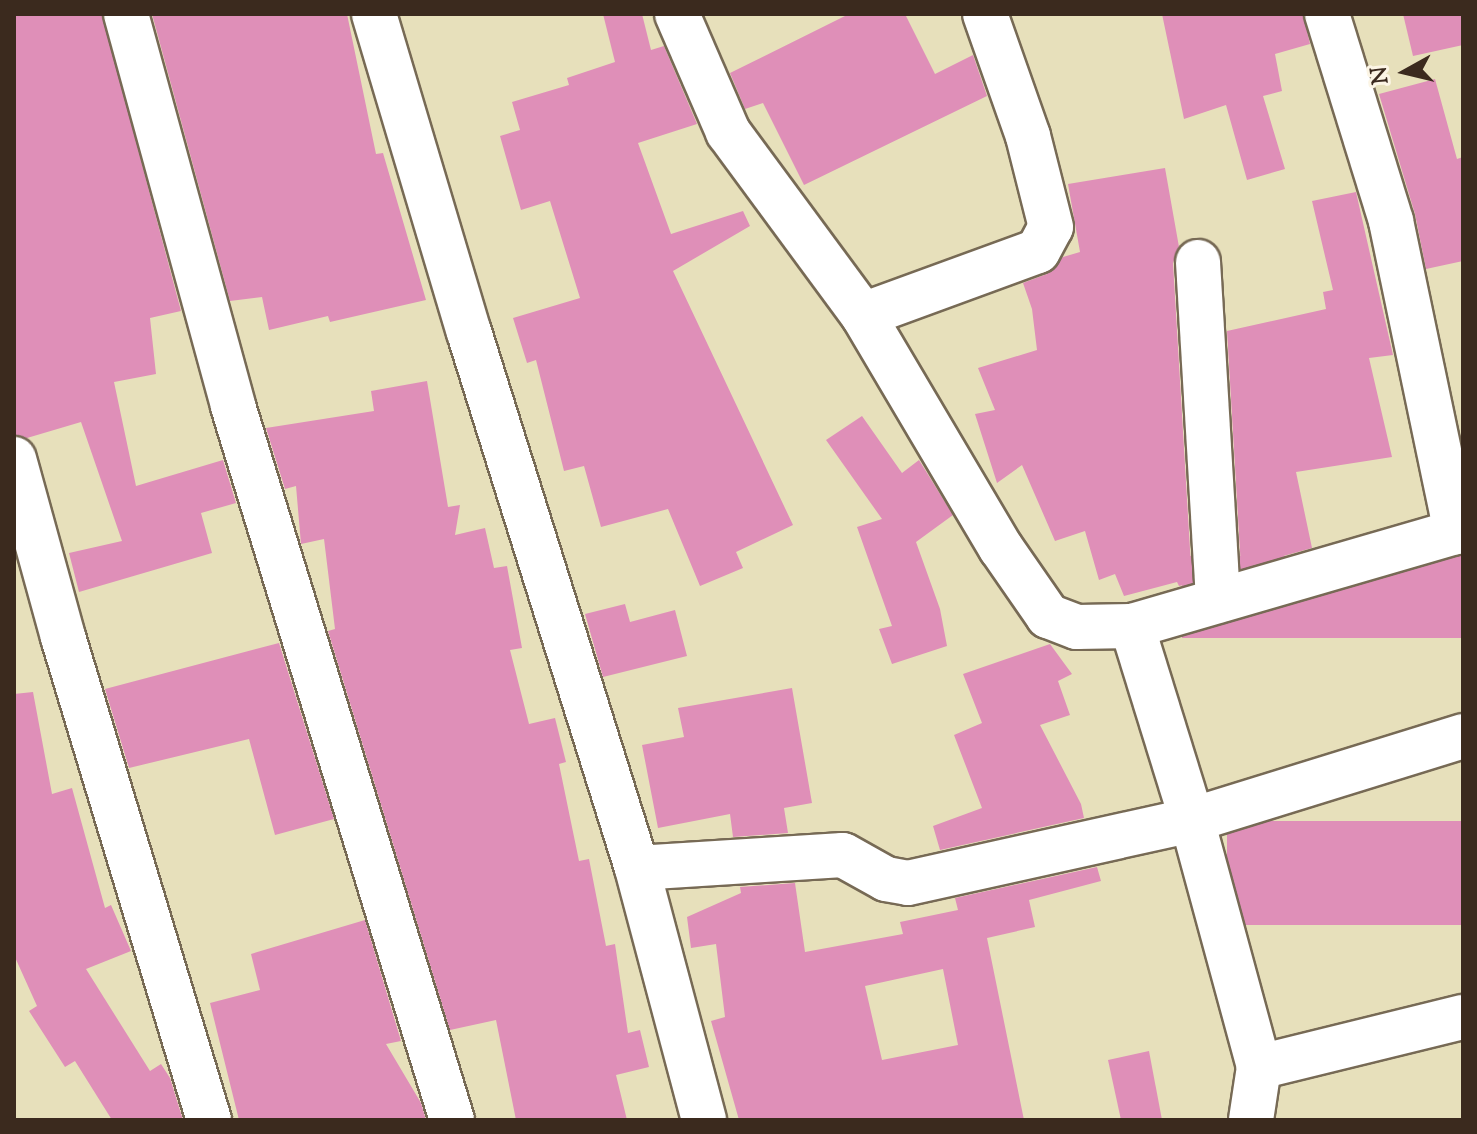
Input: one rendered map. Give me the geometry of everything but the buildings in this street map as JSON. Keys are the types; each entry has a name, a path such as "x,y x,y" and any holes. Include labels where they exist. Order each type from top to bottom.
{"street":[{"path":"126,14 233,406 452,1120"},
{"path":"374,14 469,332 637,868 704,1120"},
{"path":"677,14 728,132 863,315 1001,548 1048,616 1077,627 1132,626 1459,531 1391,221 1327,14"},
{"path":"863,315 1038,251 1051,227 1028,136 985,14"},
{"path":"1198,262 1218,600"},
{"path":"14,459 63,637 209,1120"},
{"path":"1132,626 1192,820 1259,1067 1251,1120"},
{"path":"637,868 843,855 886,879 908,883 1192,820 1463,736"},
{"path":"1259,1067 1463,1017"}]}
